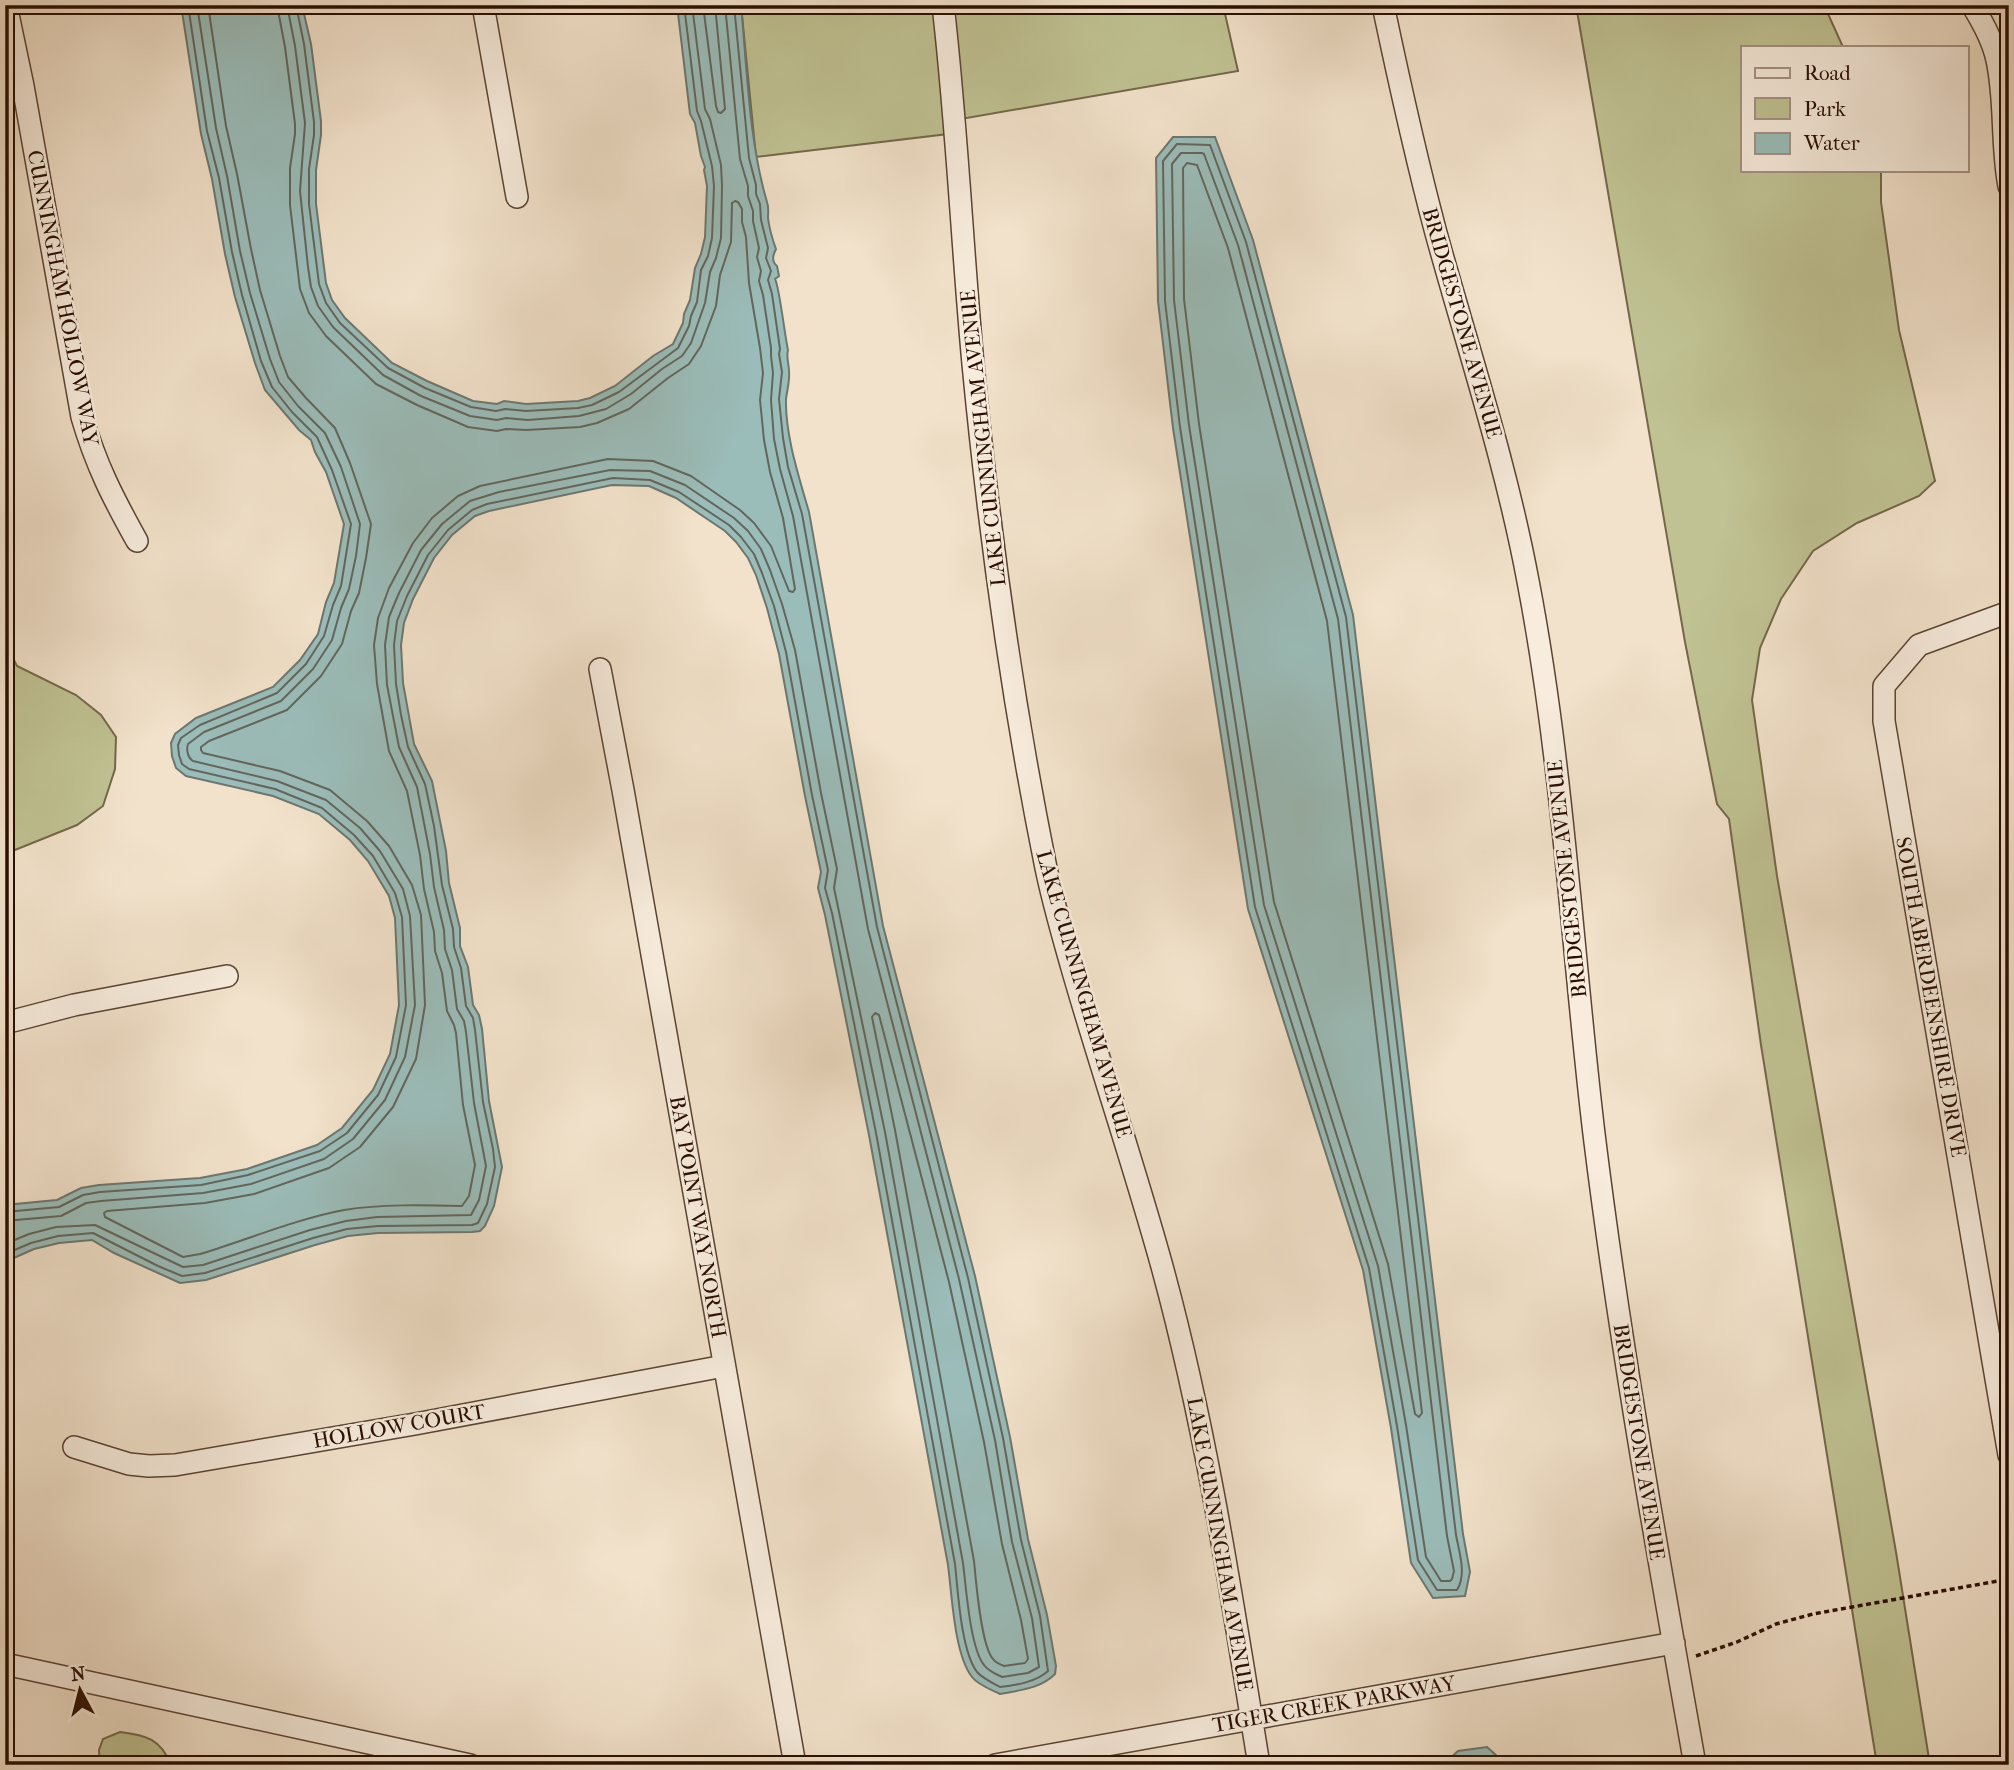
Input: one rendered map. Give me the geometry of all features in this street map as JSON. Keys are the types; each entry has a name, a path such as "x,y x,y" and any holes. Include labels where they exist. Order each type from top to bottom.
{"street":[{"name":"CUNNINGHAM HOLLOW WAY","path":"6,5 82,417 106,486 137,541"},
{"path":"483,5 517,197"},
{"name":"LAKE CUNNINGHAM AVENUE","path":"943,5 989,520 1011,671 1045,866 1090,1032 1146,1208 1188,1370 1207,1461 1259,1765"},
{"name":"BRIDGESTONE AVENUE","path":"1383,5 1435,229 1500,457 1529,585 1551,730 1594,1133 1620,1325 1695,1765"},
{"path":"1972,5 1981,18 1997,58 2008,174"},
{"name":"SOUTH ABERDEENSHIRE DRIVE","path":"2009,612 1919,645 1884,686 1884,722 2009,1455"},
{"name":"BAY POINT WAY NORTH","path":"600,670 795,1765"},
{"path":"5,1023 74,1005 227,976"},
{"name":"HOLLOW COURT","path":"74,1447 129,1464 175,1465 724,1367"},
{"name":"TIGER CREEK PARKWAY","path":"995,1765 1674,1643"},
{"path":"5,1664 470,1765"}],"path":[{"path":"1694,1657 1737,1642 1776,1624 1813,1614 2009,1579"}],"green space":[{"path":"741,5 1223,5 1238,71 955,120 956,133 756,157"},
{"path":"1576,5 1824,5 1843,46 1741,46 1741,172 1881,172 1881,202 1899,330 1935,481 1919,496 1857,523 1813,551 1781,599 1760,648 1752,700 1777,876 1896,1552 1930,1765 1877,1765 1761,1045 1729,819 1717,804 1685,642"},
{"path":"5,643 17,666 76,695 101,715 116,737 115,769 103,806 77,825 5,854"},
{"path":"120,1732 152,1740 162,1749 171,1765 100,1765 99,1750 103,1739"}],"water":[{"path":"181,5 302,5 311,44 321,121 316,204 326,283 332,300 345,318 392,363 473,401 526,404 590,398 615,386 673,344 690,300 695,268 705,237 707,186 695,123 690,114 677,5 741,5 752,130 768,206 769,225 776,249 773,260 779,276 775,279 788,350 786,413 790,441 809,512 883,926 975,1276 1010,1437 1028,1539 1047,1615 1056,1666 1055,1674 1043,1683 1000,1694 972,1677 961,1654 948,1565 869,1135 818,888 821,872 779,654 767,608 756,575 736,542 725,531 676,498 649,486 612,485 475,516 452,535 434,558 404,623 401,645 403,683 414,744 432,781 446,851 449,883 460,928 460,946 468,967 473,1005 479,1015 482,1029 489,1101 502,1167 494,1206 485,1226 480,1231 472,1232 348,1236 206,1280 180,1283 92,1240 34,1249 5,1262 5,1205 57,1200 81,1188 99,1185 200,1178 247,1169 317,1145 342,1128 373,1090 390,1054 399,1005 395,918 389,896 368,861 350,840 319,814 273,796 186,776 176,768 172,756 171,743 175,734 196,718 273,687 300,660 318,634 334,583 344,524 326,472 311,440 265,390 255,363 225,254 201,134"},
{"path":"1173,137 1215,137 1253,240 1353,615 1463,1534 1470,1572 1465,1596 1433,1598 1411,1563 1363,1270 1248,909 1173,428 1158,301 1156,158"},
{"path":"1487,1747 1507,1765 1443,1765 1458,1751"}]}
